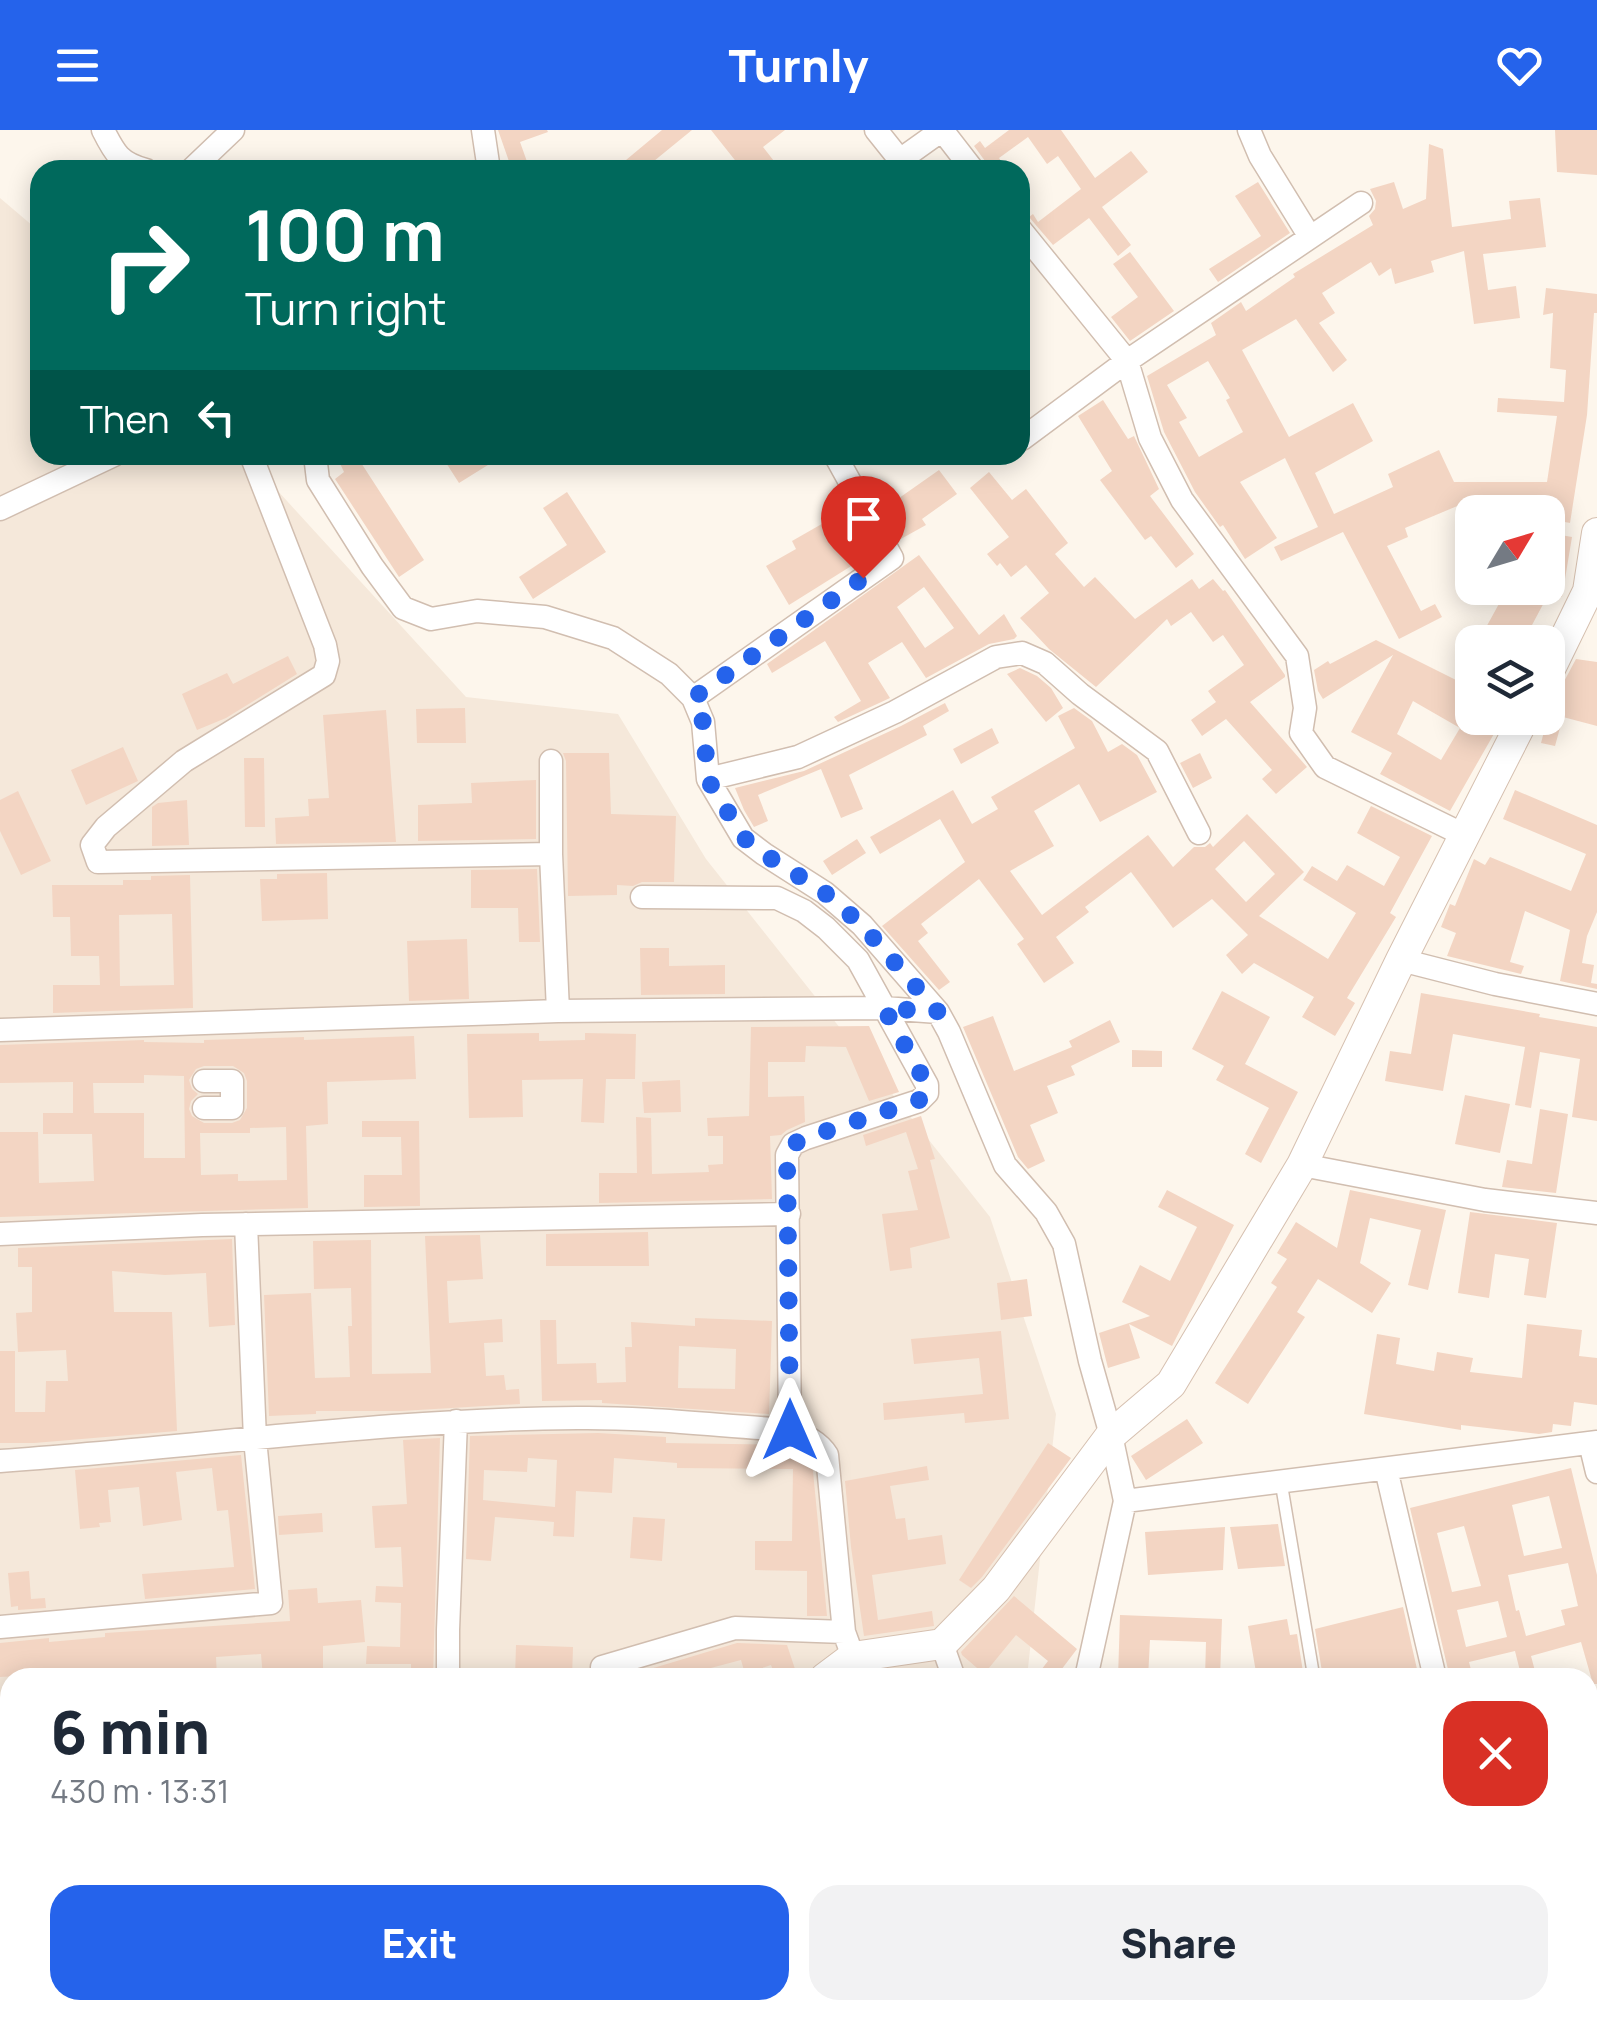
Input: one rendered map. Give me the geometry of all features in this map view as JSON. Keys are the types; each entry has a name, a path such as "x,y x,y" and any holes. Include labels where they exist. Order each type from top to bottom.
{"street":[{"path":"202,160 233,130"},
{"path":"483,130 488,160"},
{"path":"876,130 894,160"},
{"path":"903,160 942,130 965,160"},
{"path":"1249,130 1260,156 1310,237"},
{"path":"112,135 129,160"},
{"path":"1030,433 1127,361 1361,203"},
{"path":"1030,241 1127,361 1150,438 1182,500 1297,656 1304,708 1300,734 1325,767 1464,835"},
{"path":"0,510 93,465"},
{"path":"254,465 325,645 328,662 324,675 184,761 106,827 92,845 98,862 551,854"},
{"path":"316,465 318,480 403,608 431,619 477,611 545,616 613,638 669,674 693,698 703,722 708,780 744,838 824,892 862,925 938,1012 1005,1165 1046,1212 1064,1244 1111,1435 1125,1501 1088,1668"},
{"path":"693,698 892,558 841,465"},
{"path":"1565,638 1588,591 1597,533"},
{"path":"708,780 798,757 895,712 996,657 1022,653 1045,663 1157,751 1199,834"},
{"path":"602,1667 735,1628 848,1645 942,1644 996,1589 1111,1435 1171,1384 1302,1165 1515,735"},
{"path":"551,762 558,1012"},
{"path":"642,897 777,898 804,910 858,960 927,1085 927,1093 919,1100 806,1138 793,1144 787,1155 790,1430"},
{"path":"1401,960 1597,1004"},
{"path":"0,1030 558,1012 884,1008 938,1012"},
{"path":"204,1081 232,1081 232,1108 204,1108"},
{"path":"1302,1165 1486,1200 1597,1213"},
{"path":"0,1234 246,1224 789,1214"},
{"path":"0,1628 272,1603 254,1439 246,1224"},
{"path":"0,1461 456,1421 580,1418 790,1430 812,1439 826,1455 848,1645 833,1668"},
{"path":"448,1668 456,1421"},
{"path":"1125,1501 1594,1442 1597,1472"},
{"path":"1386,1469 1434,1668"},
{"path":"942,1644 950,1668"}],"lane":[{"path":"1281,1482 1312,1668"}],"shaded area":[{"path":"0,198 30,224 30,465 254,465 466,697 618,714 706,859 990,1217 1056,1414 1028,1668 0,1668"}],"building":[{"path":"498,130 547,130 520,142 526,160 508,160"},
{"path":"662,130 692,130 655,160 626,160"},
{"path":"711,130 785,130 763,147 773,160 735,160"},
{"path":"1009,130 1061,130 1095,178 1131,151 1148,172 1102,207 1131,245 1118,256 1089,218 1053,245 1030,216 1033,214 1038,222 1081,189 1058,156 1047,164 1028,137 1000,160 984,160 974,146 980,141 985,148"},
{"path":"1555,130 1597,130 1597,175 1557,172"},
{"path":"1429,144 1443,149 1452,227 1511,219 1509,201 1540,198 1546,247 1483,254 1488,290 1516,286 1520,318 1474,324 1464,251 1431,261 1434,272 1395,284 1391,268 1379,276 1371,262 1322,293 1335,313 1319,323 1347,360 1333,372 1296,319 1242,350 1289,437 1353,403 1373,441 1315,473 1334,514 1393,487 1388,474 1439,450 1454,482 1547,482 1557,416 1497,412 1498,398 1564,402 1566,370 1550,368 1553,313 1543,315 1546,288 1597,294 1597,313 1587,415 1570,523 1565,522 1565,495 1455,495 1455,507 1405,528 1408,537 1387,546 1421,611 1435,604 1442,617 1399,639 1343,532 1281,561 1274,547 1318,527 1285,458 1240,482 1277,538 1245,559 1195,492 1164,432 1147,376 1216,335 1211,323 1241,302 1246,311 1295,277 1293,274 1373,225 1369,216 1376,201 1370,189 1394,182 1403,209 1426,199","holes":["1208,361 1230,398 1226,400 1243,432 1199,457 1179,422 1187,418 1167,385"]},
{"path":"1258,182 1290,233 1218,282 1209,269 1261,236 1235,196"},
{"path":"1130,252 1174,311 1130,341 1111,317 1138,297 1113,264"},
{"path":"1103,400 1128,439 1134,436 1159,489 1150,496 1194,554 1176,568 1151,536 1145,540 1100,480 1112,471 1078,416"},
{"path":"341,465 362,465 424,560 399,577 335,479 344,472"},
{"path":"447,465 488,465 459,483"},
{"path":"939,470 957,494 922,519 926,525 899,540 882,510"},
{"path":"989,472 1012,500 1026,489 1068,543 1055,554 1084,587 1095,577 1135,619 1192,579 1199,589 1213,579 1225,590 1285,675 1250,702 1307,767 1276,794 1262,779 1272,770 1226,719 1202,736 1191,720 1216,702 1208,691 1244,665 1223,635 1213,642 1191,612 1171,626 1167,619 1096,687 1049,649 1020,618 1049,593 1026,565 1011,577 987,554 1009,537 970,488"},
{"path":"567,492 606,552 533,599 519,577 567,545 543,508"},
{"path":"848,509 872,553 789,605 766,566 796,549 792,541"},
{"path":"1565,536 1572,537 1565,579"},
{"path":"919,555 979,635 1004,614 1017,636 989,644 926,678 902,642 868,663 890,698 838,722 834,717 861,701 825,641 772,673 767,664","holes":["924,587 954,628 925,648 897,607"]},
{"path":"1498,605 1543,605 1532,625 1487,625"},
{"path":"1376,640 1455,680 1455,725 1413,701 1397,734 1441,760 1456,735 1493,735 1450,811 1380,774 1392,753 1351,732 1393,655 1323,699 1314,670 1328,661 1330,664"},
{"path":"288,656 297,674 226,718 197,730 182,694 227,673 233,684"},
{"path":"1576,659 1597,662 1597,726 1565,718 1565,680"},
{"path":"1020,668 1051,688 1063,708 1046,722 1007,674"},
{"path":"945,703 949,711 923,726 927,735 849,775 863,809 841,818 821,769 758,795 768,821 754,827 735,788 804,771"},
{"path":"465,708 466,743 417,743 416,709"},
{"path":"1074,708 1092,721 1108,752 1122,744 1137,755 1157,792 1100,822 1079,784 1034,811 1054,846 1010,871 1042,915 1148,835 1173,867 1194,847 1210,843 1213,847 1247,814 1304,872 1259,916 1328,959 1356,913 1303,880 1312,866 1337,881 1347,865 1384,886 1400,857 1357,833 1371,806 1432,836 1390,913 1396,917 1347,998 1355,1003 1335,1036 1302,1017 1314,997 1254,963 1242,974 1226,955 1248,935 1212,899 1173,928 1131,872 1085,907 1089,912 1056,937 1074,963 1044,983 1017,944 1024,939 979,879 921,924 928,933 918,941 950,982 939,990 882,926 965,862 940,819 880,854 870,837 953,790 972,824 998,809 991,797 1075,748 1058,716","holes":["1244,841 1275,874 1246,902 1215,869"]},
{"path":"386,710 396,842 276,844 275,818 309,816 308,799 329,798 323,715"},
{"path":"992,728 999,743 961,764 953,749"},
{"path":"1543,735 1558,735 1555,746 1541,743"},
{"path":"123,747 138,781 86,805 71,770"},
{"path":"563,753 609,753 611,814 676,816 674,882 617,885 617,895 568,896"},
{"path":"1200,753 1212,778 1193,788 1180,763"},
{"path":"244,758 264,758 265,827 245,827"},
{"path":"536,780 536,839 418,841 418,805 472,803 471,783"},
{"path":"1515,790 1597,825 1597,912 1582,963 1594,965 1591,983 1597,984 1597,989 1560,981 1570,930 1525,911 1510,962 1524,966 1521,974 1447,956 1456,933 1441,927 1450,904 1455,906 1474,859 1485,865 1490,857 1571,891 1586,854 1503,819"},
{"path":"18,791 51,861 21,875 0,831 0,800"},
{"path":"187,800 189,845 152,846 152,807"},
{"path":"857,839 866,853 832,875 823,861"},
{"path":"537,869 540,942 519,942 518,908 471,908 471,870"},
{"path":"327,873 328,919 262,921 260,879 277,879 277,874"},
{"path":"190,875 193,1008 53,1013 53,985 100,985 99,956 71,956 70,917 53,917 52,885 123,885 123,880 151,880 151,876","holes":["172,914 174,985 120,986 119,915"]},
{"path":"467,939 469,999 409,1001 407,941"},
{"path":"640,948 669,948 669,966 725,965 725,994 641,995"},
{"path":"1222,991 1270,1017 1245,1064 1298,1092 1261,1163 1245,1154 1269,1108 1216,1080 1224,1066 1192,1049"},
{"path":"1421,993 1597,1027 1597,1121 1572,1117 1580,1059 1540,1052 1531,1108 1515,1105 1525,1047 1453,1034 1443,1091 1385,1081 1390,1051 1411,1054"},
{"path":"993,1016 1014,1071 1072,1047 1069,1041 1110,1020 1120,1042 1071,1066 1075,1075 1047,1086 1058,1113 1030,1125 1045,1161 1028,1169 1018,1157 963,1027"},
{"path":"869,1026 899,1092 869,1101 846,1047 806,1046 805,1062 768,1062 768,1097 804,1096 805,1122 781,1135 770,1136 772,1199 599,1203 599,1173 637,1173 636,1117 651,1118 652,1174 709,1172 708,1165 723,1164 723,1136 708,1136 707,1118 749,1116 751,1027"},
{"path":"539,1033 539,1041 585,1040 585,1033 636,1034 635,1079 606,1079 604,1123 581,1122 583,1079 522,1080 523,1117 469,1118 467,1034"},
{"path":"414,1036 416,1079 327,1082 328,1124 306,1126 308,1208 0,1217 0,1132 38,1132 39,1183 94,1181 92,1134 43,1134 43,1113 73,1113 73,1082 0,1083 0,1045","holes":["233,1066 244,1073 247,1108 240,1120 204,1123 192,1116 191,1101 198,1094 189,1080 196,1069","144,1075 184,1076 185,1158 144,1158 144,1113 94,1113 93,1083 144,1083","286,1127 287,1180 238,1181 238,1174 201,1175 200,1133 250,1133 250,1128"]},
{"path":"1132,1050 1162,1051 1162,1067 1132,1067"},
{"path":"680,1080 681,1112 644,1113 642,1082"},
{"path":"1465,1095 1510,1104 1500,1153 1455,1144"},
{"path":"1540,1109 1568,1114 1556,1193 1502,1187 1507,1160 1532,1164"},
{"path":"921,1116 935,1159 930,1160 950,1238 910,1248 912,1268 890,1271 882,1214 918,1210 908,1171 918,1169 906,1132 866,1146 863,1135"},
{"path":"362,1121 419,1121 420,1206 364,1207 364,1175 402,1175 401,1137 362,1137"},
{"path":"1167,1190 1234,1225 1172,1346 1129,1324 1140,1358 1108,1368 1099,1333 1150,1316 1122,1302 1140,1265 1170,1281 1197,1227 1158,1207"},
{"path":"1350,1190 1446,1210 1428,1290 1408,1285 1421,1230 1370,1218 1360,1263 1391,1283 1372,1313 1318,1279 1297,1312 1305,1317 1248,1404 1215,1383 1277,1287 1271,1283 1287,1259 1277,1253 1296,1222 1337,1248"},
{"path":"1470,1212 1557,1223 1546,1298 1524,1295 1529,1259 1495,1254 1489,1298 1458,1293"},
{"path":"648,1232 649,1266 546,1266 546,1234"},
{"path":"480,1235 483,1279 447,1281 449,1323 502,1319 503,1342 484,1343 486,1376 504,1375 506,1390 519,1389 520,1404 269,1416 264,1295 311,1293 315,1378 350,1377 351,1288 314,1289 313,1241 371,1240 372,1374 431,1373 425,1236"},
{"path":"232,1239 235,1325 209,1327 206,1273 112,1271 114,1312 172,1312 177,1431 0,1443 0,1351 15,1351 15,1412 45,1412 46,1381 68,1381 66,1350 18,1352 16,1313 32,1312 32,1267 18,1267 18,1248"},
{"path":"1027,1279 1032,1316 1001,1320 997,1283"},
{"path":"695,1318 772,1321 769,1414 602,1400 542,1401 540,1320 556,1320 557,1364 596,1363 597,1383 626,1382 625,1347 632,1347 631,1322 695,1326","holes":["679,1346 736,1349 735,1389 678,1388"]},
{"path":"1527,1324 1582,1330 1579,1356 1597,1358 1597,1405 1574,1402 1571,1426 1553,1424 1552,1432 1539,1434 1461,1425 1461,1430 1364,1414 1377,1334 1400,1338 1396,1364 1434,1371 1437,1352 1473,1358 1470,1372 1522,1378"},
{"path":"1001,1331 1009,1419 965,1423 964,1413 884,1420 883,1403 983,1394 979,1358 914,1364 911,1339"},
{"path":"1187,1419 1203,1443 1146,1480 1131,1456"},
{"path":"598,1433 666,1437 666,1443 787,1445 812,1461 827,1616 807,1616 807,1571 755,1570 755,1541 792,1541 793,1469 677,1468 677,1463 614,1458 612,1493 576,1491 574,1537 553,1536 554,1522 495,1517 491,1561 466,1559 470,1436","holes":["528,1458 557,1460 555,1507 483,1500 484,1470 527,1472"]},
{"path":"440,1438 433,1668 366,1664 367,1646 400,1647 401,1603 375,1602 376,1586 403,1587 401,1547 375,1548 372,1506 407,1504 403,1440"},
{"path":"1048,1443 1071,1458 971,1588 959,1580"},
{"path":"241,1455 255,1589 145,1599 142,1574 234,1567 228,1510 217,1511 212,1468 176,1472 182,1520 143,1526 139,1487 108,1490 111,1522 80,1529 75,1470"},
{"path":"927,1466 929,1480 890,1486 896,1519 905,1518 908,1540 942,1535 946,1564 872,1575 878,1620 932,1611 934,1626 864,1636 845,1481"},
{"path":"1571,1468 1597,1575 1597,1668 1588,1668 1581,1642 1531,1656 1534,1668 1519,1668 1515,1651 1469,1662 1470,1668 1448,1668 1410,1508","holes":["1549,1496 1562,1548 1524,1556 1512,1505","1464,1526 1481,1586 1452,1592 1437,1533","1568,1563 1578,1606 1561,1610 1565,1625 1526,1636 1508,1575","1498,1601 1507,1637 1466,1647 1457,1610"]},
{"path":"322,1513 323,1532 279,1535 278,1516"},
{"path":"633,1517 665,1519 662,1561 630,1558"},
{"path":"1278,1524 1285,1566 1238,1569 1230,1527"},
{"path":"1225,1527 1223,1570 1148,1575 1145,1532"},
{"path":"29,1571 31,1599 45,1598 46,1608 11,1607 8,1573"},
{"path":"317,1588 318,1603 361,1600 365,1642 323,1646 323,1668 262,1668 261,1654 216,1657 217,1668 0,1668 0,1643 290,1621 288,1590"},
{"path":"1014,1596 1077,1649 1063,1668 1043,1668 1048,1661 1016,1635 989,1668 977,1668 961,1652"},
{"path":"1403,1607 1417,1668 1321,1668 1315,1629"},
{"path":"1120,1615 1222,1619 1220,1668 1205,1668 1206,1642 1150,1640 1149,1668 1118,1668"},
{"path":"1287,1619 1290,1635 1297,1634 1302,1668 1255,1668 1248,1626"},
{"path":"737,1643 787,1645 795,1668 743,1668 741,1660 711,1668 653,1668"},
{"path":"516,1645 573,1647 572,1668 515,1668"}],"route":[{"path":"790,1430 787,1155 793,1144 806,1138 919,1100 927,1093 927,1085 884,1008 938,1012 862,925 824,892 744,838 708,780 703,722 693,698 863,578"}]}
